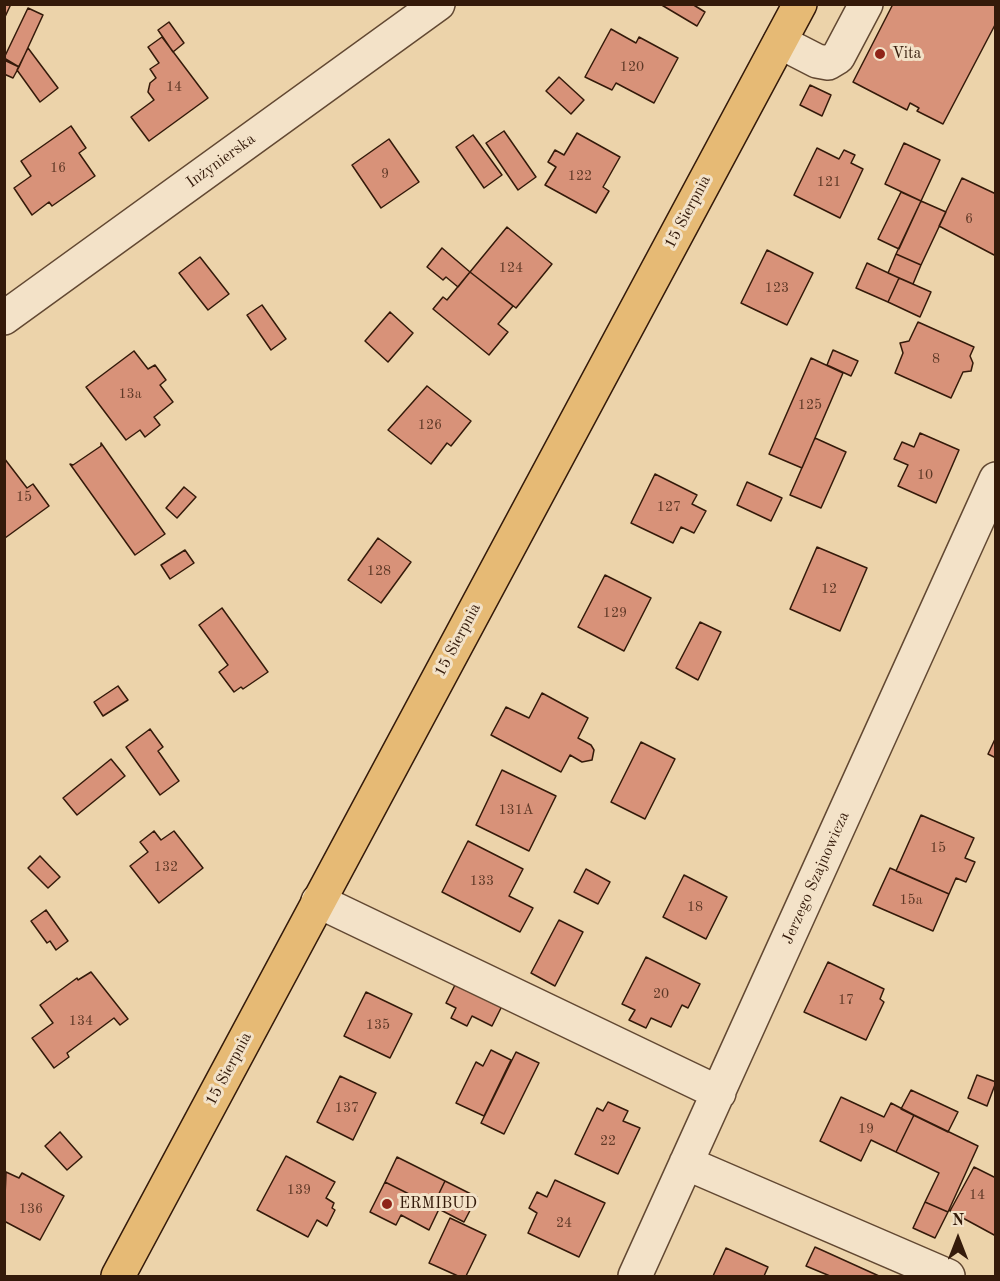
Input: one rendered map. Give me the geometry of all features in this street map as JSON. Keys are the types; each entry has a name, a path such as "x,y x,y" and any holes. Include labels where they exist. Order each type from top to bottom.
{"main road":[{"name":"15 Sierpnia","path":"118,1276 800,4"}],"street":[{"name":"Inżynierska","path":"4,318 438,4"},
{"path":"780,42 817,61 828,63 838,57 866,4"},
{"name":"Jerzego Szajnowicza","path":"635,1276 996,479"},
{"path":"318,901 719,1093"},
{"path":"686,1163 948,1276"}],"building":[{"path":"4,4 11,4 4,19"},
{"path":"660,4 692,4 705,12 697,26"},
{"path":"893,4 996,4 996,23 943,124 917,111 919,108 910,103 907,110 853,82"},
{"path":"28,8 43,15 19,67 4,58"},
{"path":"169,22 184,43 173,52 158,30"},
{"path":"611,29 636,43 639,37 678,58 654,103 616,83 612,90 585,77"},
{"path":"162,37 208,98 149,141 131,117 154,100 148,92 150,83 156,78 150,69 159,63 148,47"},
{"path":"28,48 58,88 40,102 17,70"},
{"path":"4,60 19,67 13,78 4,74"},
{"path":"559,77 584,100 571,114 546,91"},
{"path":"810,85 831,95 822,116 800,105"},
{"path":"71,126 86,148 79,153 95,176 52,206 49,202 32,215 14,188 31,176 21,161"},
{"path":"504,131 536,177 518,190 486,143"},
{"path":"577,133 620,157 603,187 609,191 596,213 545,185 556,167 548,162 555,150 564,155"},
{"path":"473,135 502,175 484,188 456,147"},
{"path":"389,139 419,182 381,208 352,165"},
{"path":"904,143 940,160 921,201 885,184"},
{"path":"817,148 839,159 844,150 855,155 851,163 863,169 840,218 794,195"},
{"path":"962,178 996,194 996,256 939,226"},
{"path":"901,192 921,201 899,249 878,239"},
{"path":"921,201 946,212 921,265 896,254"},
{"path":"507,227 552,264 516,308 470,272"},
{"path":"442,248 470,272 458,287 446,277 443,280 427,267"},
{"path":"767,250 813,273 787,325 741,303"},
{"path":"896,254 921,265 913,284 888,273"},
{"path":"200,257 229,294 208,310 179,273"},
{"path":"867,263 899,278 888,302 856,288"},
{"path":"470,272 513,306 498,324 508,332 489,355 433,309 443,297 447,300"},
{"path":"899,278 931,292 920,317 888,302"},
{"path":"262,305 286,339 271,350 247,315"},
{"path":"390,312 413,333 388,362 365,341"},
{"path":"918,322 974,347 970,356 973,363 971,371 963,372 951,398 895,373 903,353 900,343 909,341"},
{"path":"833,350 858,361 851,376 827,365"},
{"path":"134,351 148,369 155,365 166,380 160,385 173,402 154,417 160,425 145,437 140,430 126,440 86,387"},
{"path":"811,358 843,373 802,468 769,454"},
{"path":"427,386 471,421 451,446 447,443 431,464 388,430"},
{"path":"920,433 959,450 936,503 898,486 908,465 894,459 902,442 914,447"},
{"path":"815,438 846,452 821,508 790,495"},
{"path":"101,443 165,534 135,555 70,464 73,465 101,446"},
{"path":"4,458 27,488 33,484 49,506 5,538"},
{"path":"655,474 697,495 692,504 706,511 694,533 681,527 673,543 631,523"},
{"path":"747,482 782,498 771,521 737,505"},
{"path":"184,487 196,497 177,518 166,508"},
{"path":"378,538 411,562 381,603 348,580"},
{"path":"817,547 867,568 840,631 790,609"},
{"path":"185,550 194,563 170,579 161,565"},
{"path":"605,575 651,598 624,651 578,627"},
{"path":"222,608 268,672 243,689 241,687 234,692 219,672 228,665 199,625"},
{"path":"700,622 721,632 698,680 676,668"},
{"path":"118,686 128,700 103,716 94,702"},
{"path":"542,693 588,718 578,738 591,745 594,750 592,760 582,762 570,755 561,772 491,735 506,707 529,718"},
{"path":"150,729 163,747 158,751 179,781 160,795 126,747"},
{"path":"996,737 996,758 988,754"},
{"path":"641,742 675,759 645,819 611,802"},
{"path":"111,759 125,776 77,815 63,798"},
{"path":"502,770 556,796 529,851 476,825"},
{"path":"921,815 974,838 965,858 975,862 966,882 956,878 949,894 896,871"},
{"path":"154,831 161,840 174,831 203,868 159,903 130,866 148,852 140,842"},
{"path":"468,841 523,869 509,896 533,908 520,932 442,892"},
{"path":"40,856 60,877 48,888 28,868"},
{"path":"890,868 949,894 933,931 873,905"},
{"path":"586,869 610,882 598,904 574,892"},
{"path":"684,875 727,897 706,939 663,917"},
{"path":"46,910 68,941 56,950 50,941 47,943 31,921"},
{"path":"559,920 583,932 555,986 531,973"},
{"path":"646,957 700,984 688,1008 682,1005 671,1027 651,1018 646,1028 629,1020 635,1010 622,1004"},
{"path":"828,962 884,989 880,999 884,1002 866,1040 804,1012"},
{"path":"91,972 128,1019 120,1025 114,1018 67,1053 69,1057 54,1068 32,1038 53,1023 40,1005 77,978 78,980"},
{"path":"456,983 502,1006 492,1026 472,1016 467,1026 451,1018 456,1008 446,1003"},
{"path":"366,992 412,1014 390,1058 344,1036"},
{"path":"491,1050 511,1060 484,1116 456,1103 476,1062 483,1066"},
{"path":"516,1052 539,1063 504,1134 481,1123"},
{"path":"977,1075 996,1082 987,1106 968,1098"},
{"path":"340,1076 376,1093 353,1140 317,1122"},
{"path":"911,1090 958,1112 948,1132 901,1109"},
{"path":"841,1097 884,1117 891,1103 914,1115 896,1152 871,1140 861,1161 820,1141"},
{"path":"608,1102 628,1111 623,1121 640,1128 618,1174 575,1154 597,1108 603,1111"},
{"path":"914,1115 978,1146 948,1212 925,1202 939,1173 896,1152"},
{"path":"60,1132 82,1157 67,1170 45,1146"},
{"path":"286,1156 335,1182 326,1198 334,1203 332,1208 335,1210 327,1226 317,1220 308,1237 257,1210"},
{"path":"397,1157 445,1181 433,1206 385,1182"},
{"path":"974,1167 996,1178 996,1236 950,1211"},
{"path":"6,1172 19,1178 22,1173 64,1196 40,1240 4,1221"},
{"path":"555,1180 605,1203 579,1257 528,1233 537,1213 529,1208 537,1192 547,1197"},
{"path":"445,1181 477,1197 464,1222 433,1206"},
{"path":"385,1182 439,1209 429,1230 401,1215 396,1225 370,1212"},
{"path":"925,1202 948,1212 935,1238 913,1228"},
{"path":"450,1218 486,1235 466,1276 458,1276 429,1263"},
{"path":"815,1247 879,1276 830,1276 806,1266"},
{"path":"726,1248 768,1267 764,1276 713,1276"}],"place":[{"name":"Vita","path":"880,54"},
{"name":"ERMIBUD","path":"387,1204"}]}
